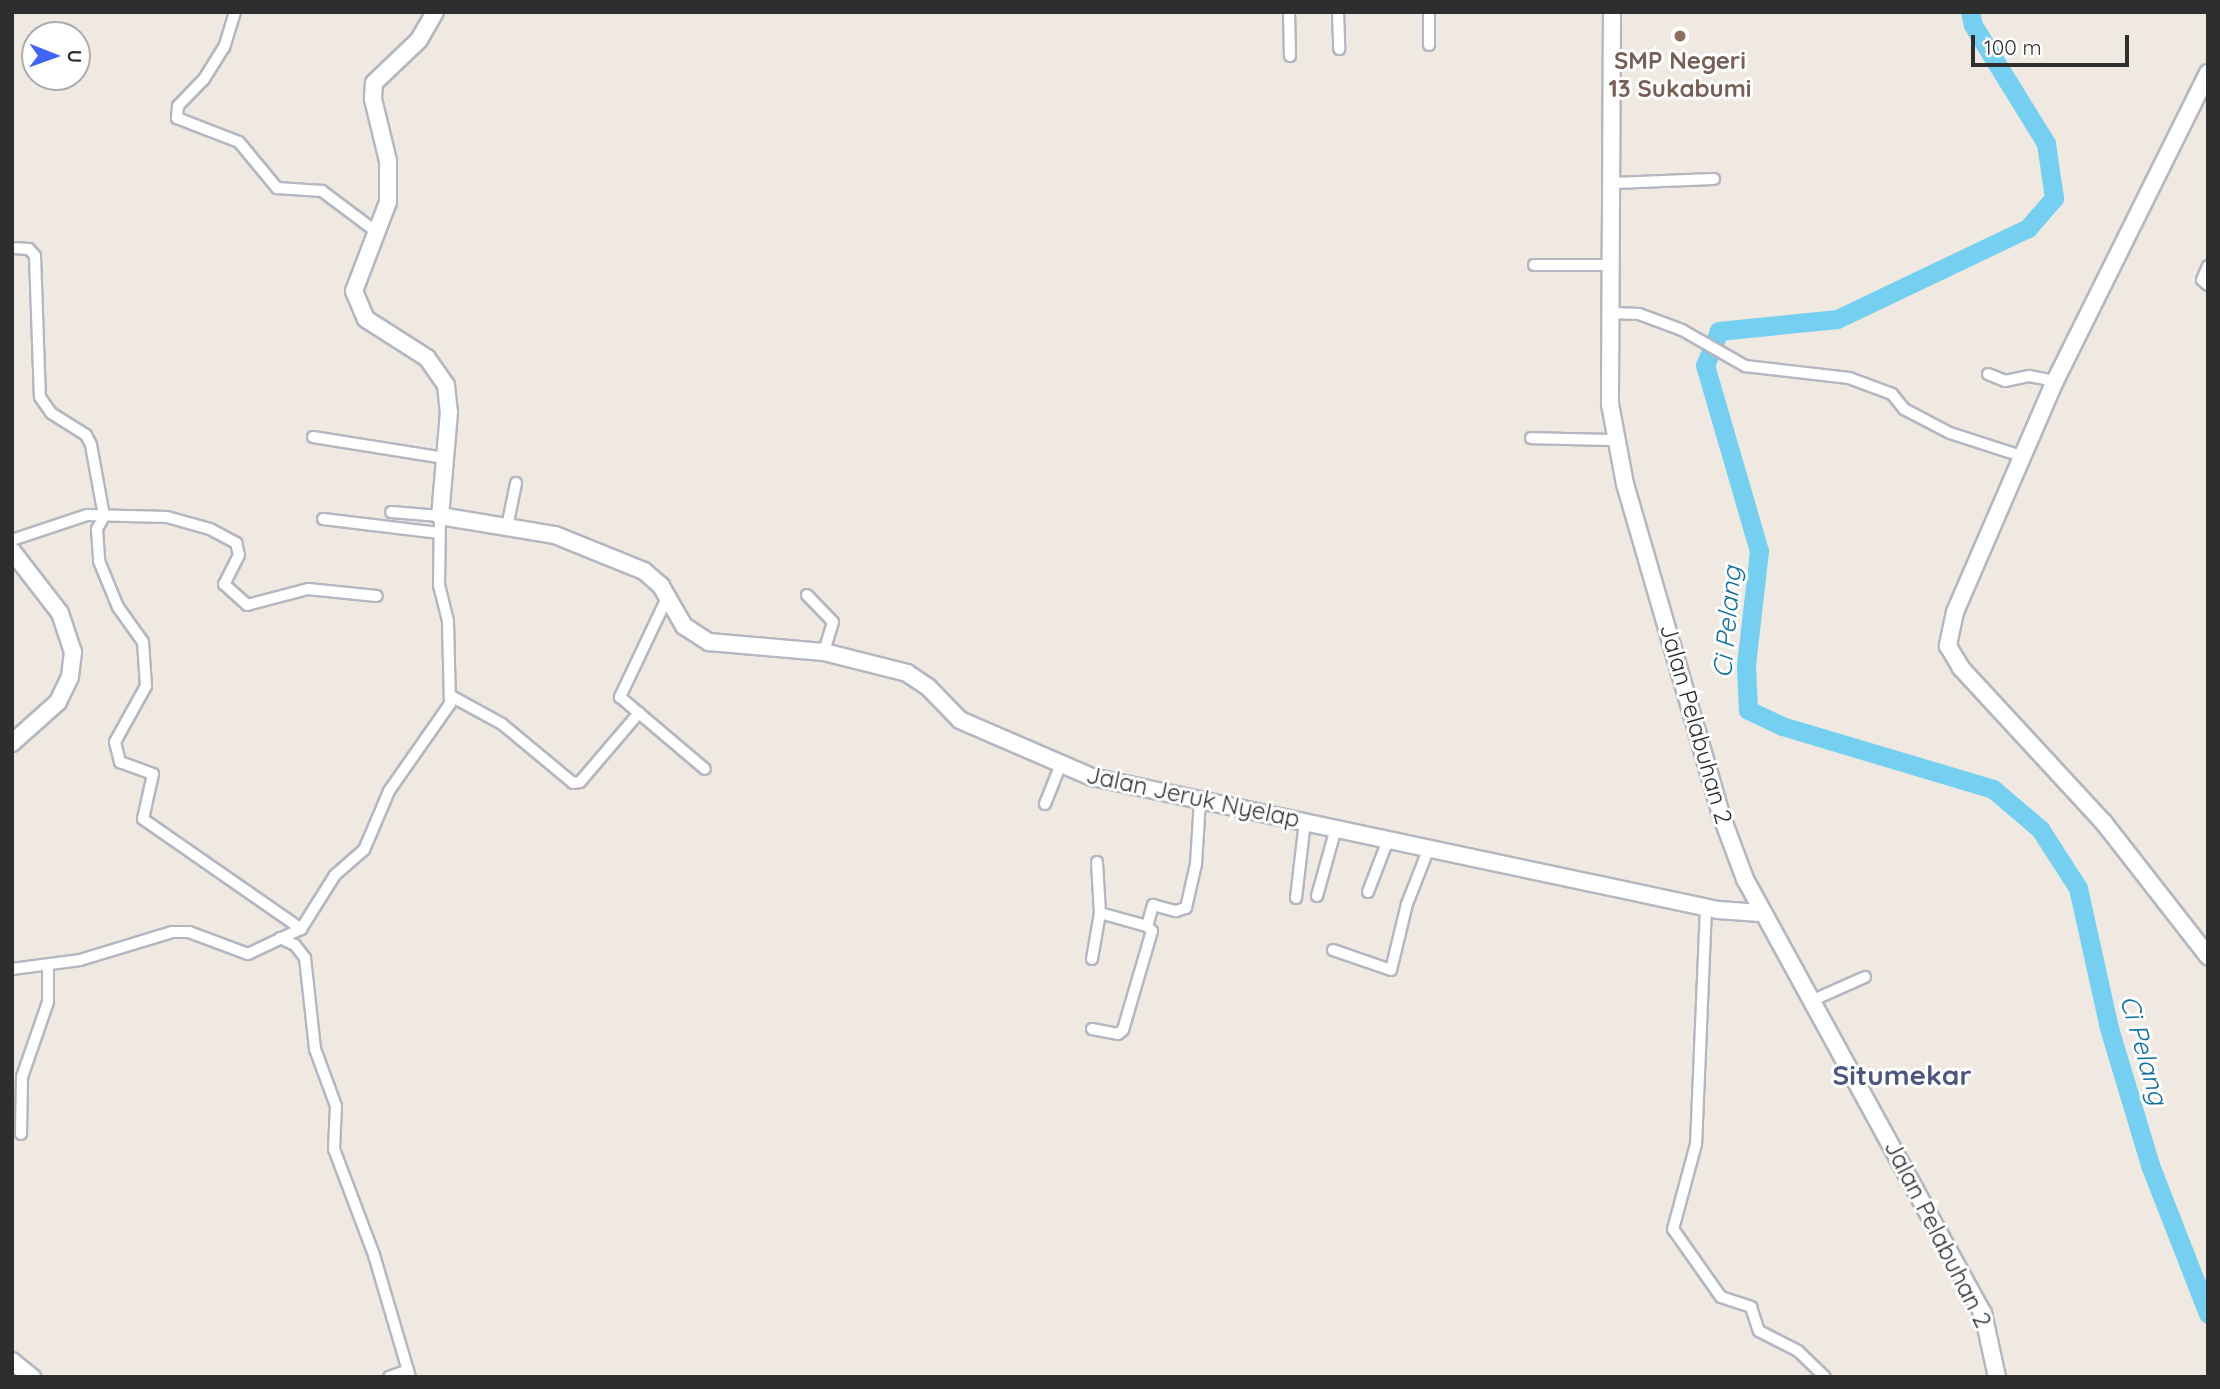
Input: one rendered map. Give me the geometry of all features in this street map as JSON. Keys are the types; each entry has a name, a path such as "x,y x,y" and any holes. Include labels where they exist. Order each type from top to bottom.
{"street":[{"path":"235,12 223,47 203,80 177,106 177,118 239,142 277,188 322,191 378,233"},
{"path":"12,969 48,965 138,941 189,932 248,954 301,929 335,875 364,850 389,791 443,718 451,696 448,621 439,586 439,533 449,402 442,378 426,358 374,326 355,300 356,277 378,233 388,202 389,176 373,89 387,67 419,40 435,12"},
{"path":"1289,12 1290,55"},
{"path":"1338,12 1339,49"},
{"path":"1429,12 1429,45"},
{"name":"Jalan Pelabuhan 2","path":"1612,12 1613,265 1610,404 1615,440 1720,812 1760,913 1983,1313 1997,1377"},
{"path":"2208,73 2055,381 1955,612 1949,651 2104,823 2208,956"},
{"path":"1613,183 1714,179"},
{"path":"12,248 29,249 35,256 40,397 51,413 86,435 97,467 104,516 97,529 99,561 118,607 137,628 146,655 146,687 116,742 120,762 153,774 143,819 301,929"},
{"path":"1534,265 1613,265"},
{"path":"2208,266 2202,281 2208,285"},
{"path":"1612,313 1639,314 1682,330 1750,367 1849,378 1894,396 1906,410 1950,433 2024,457"},
{"path":"1988,374 2006,381 2029,376 2055,381"},
{"path":"313,437 444,457"},
{"path":"1531,438 1615,440"},
{"path":"507,527 516,483"},
{"path":"391,512 440,516"},
{"path":"12,540 82,516 180,520 236,543 239,555 224,587 251,607 308,589 377,596"},
{"name":"Jalan Jeruk Nyelap","path":"440,516 562,537 643,571 656,580 684,626 709,642 744,648 824,652 914,676 960,720 1061,764 1112,782 1706,907 1760,913"},
{"path":"323,519 439,533"},
{"path":"12,551 60,613 73,652 70,677 58,702 12,743"},
{"path":"807,595 832,622 824,652"},
{"path":"667,598 620,689 621,700 705,769"},
{"path":"451,696 502,724 573,783 580,782 639,713"},
{"path":"1045,804 1061,764"},
{"path":"1147,926 1153,905 1176,911 1186,908 1196,864 1200,801"},
{"path":"1296,898 1305,821"},
{"path":"1317,896 1336,828"},
{"path":"1368,892 1388,840"},
{"path":"1333,950 1391,970 1407,904 1429,848"},
{"path":"1092,959 1100,913 1097,862"},
{"path":"1706,907 1696,1144 1673,1229 1721,1297 1751,1307 1759,1331 1798,1351 1825,1377"},
{"path":"1092,1029 1118,1034 1123,1030 1152,931 1147,926 1100,913"},
{"path":"280,938 295,945 305,958 315,1049 336,1106 334,1149 374,1255 409,1373 389,1377"},
{"path":"21,1134 22,1077 48,1002 48,965"},
{"path":"1811,1002 1865,977"},
{"path":"12,1361 32,1377"}],"waterway":[{"name":"Ci Pelang","path":"1970,12 1973,25 2046,143 2054,198 2028,228 1837,319 1719,331 1705,365 1759,551 1746,665 1748,710 1782,726 1993,789 2040,829 2078,888 2109,1028 2150,1165 2208,1314"}],"place":[{"name":"SMP Negeri 13 Sukabumi","path":"1680,36"}],"district":[{"name":"Situmekar","path":"1902,1075"}]}
